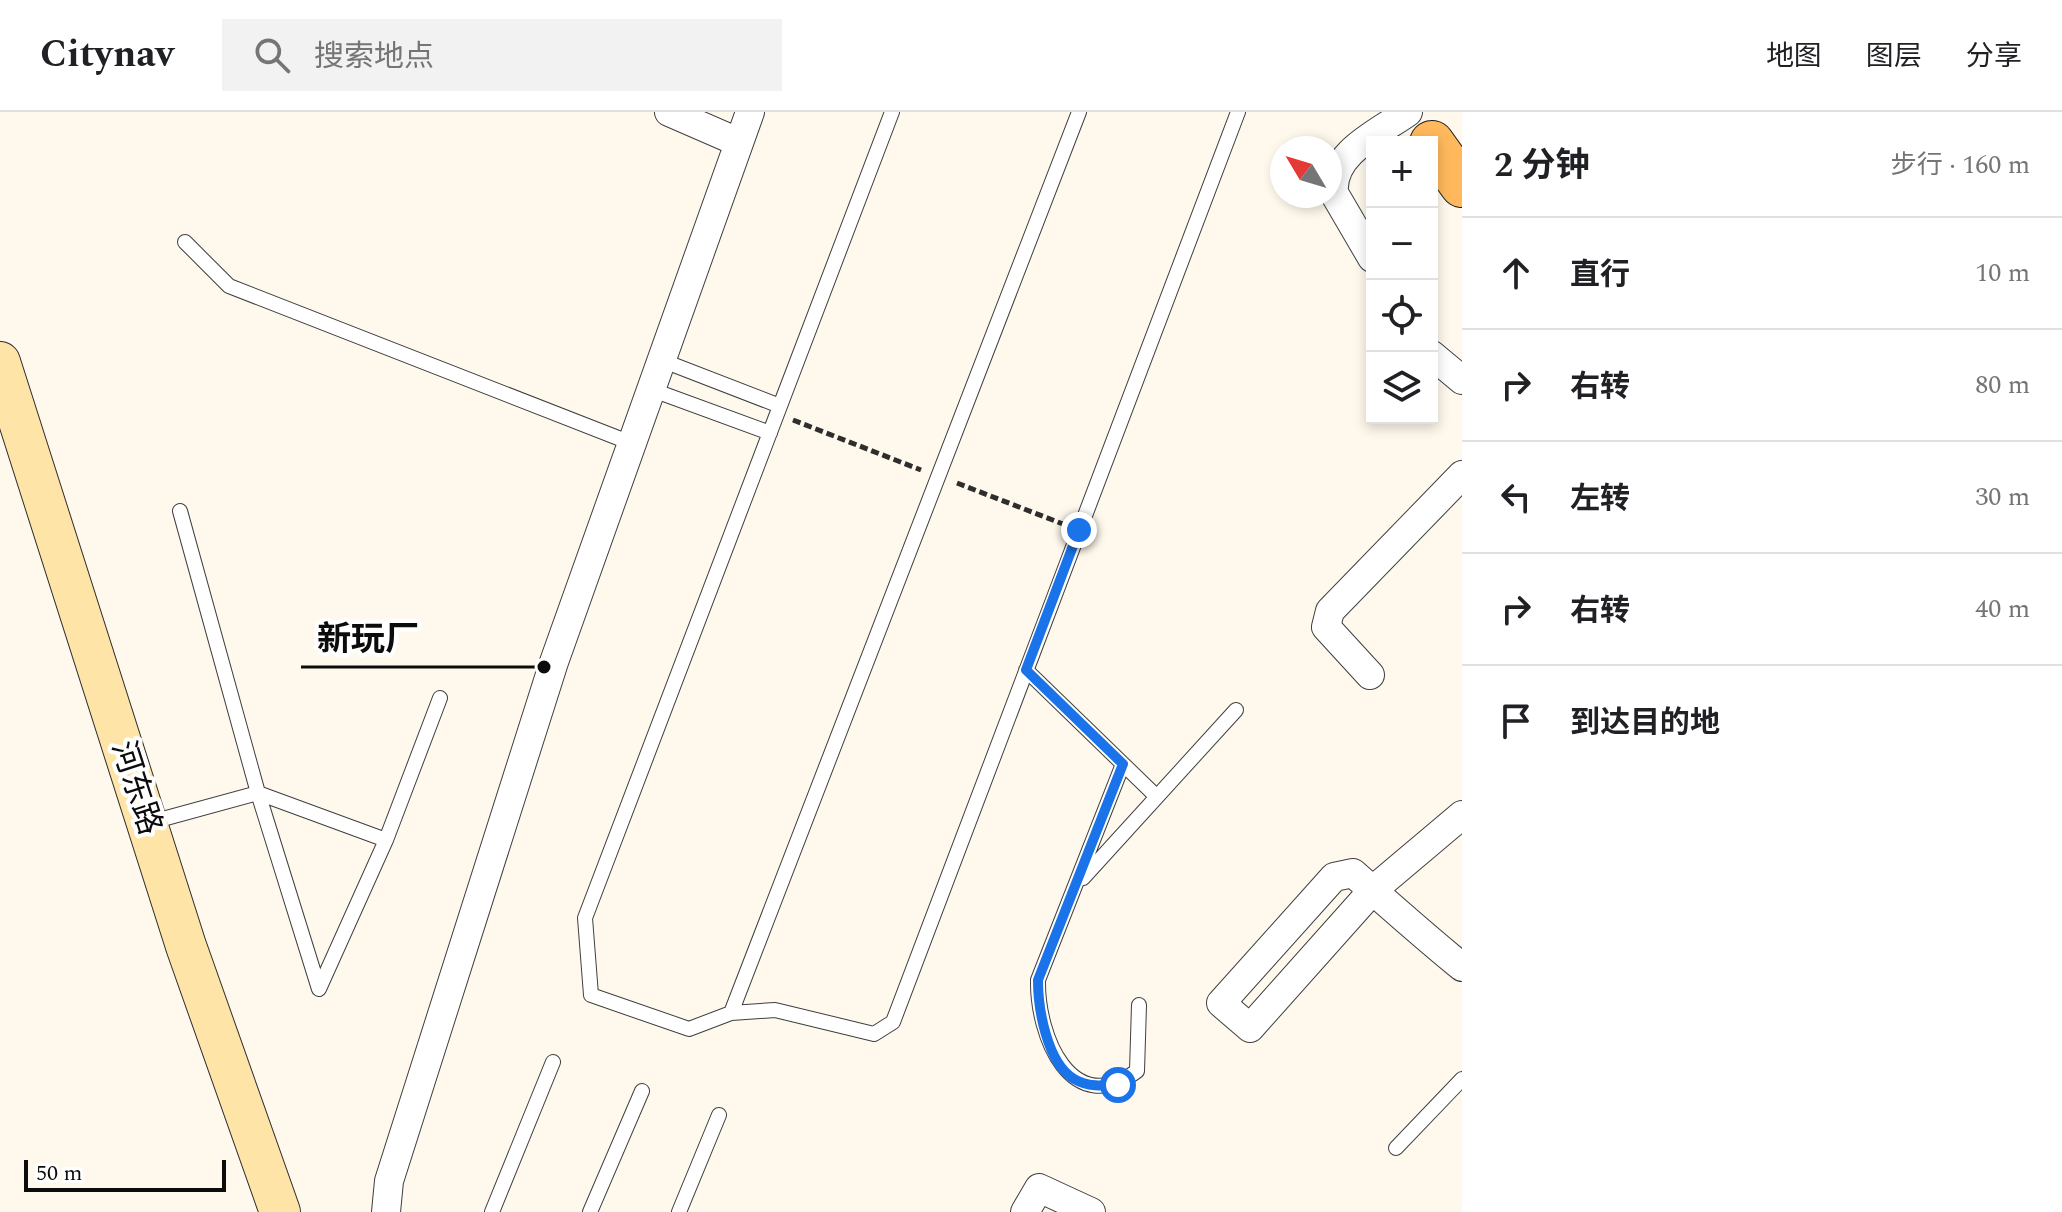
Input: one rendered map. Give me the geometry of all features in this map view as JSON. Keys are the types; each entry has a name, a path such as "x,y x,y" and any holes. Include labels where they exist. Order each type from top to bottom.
{"main road":[{"path":"1410,112 1427,136"},
{"path":"1438,151 1462,185"},
{"name":"河东路","path":"0,362 186,946 280,1212"}],"street":[{"path":"669,112 738,142"},
{"path":"386,1212 389,1181 554,662 750,112"},
{"path":"1366,248 1334,193 1333,183 1341,160 1410,112"},
{"path":"1438,360 1462,380"},
{"path":"1370,675 1326,627 1330,611 1462,475"},
{"path":"1462,815 1373,890 1250,1028 1221,1003 1334,877 1353,873 1373,890 1462,967"},
{"path":"1025,1212 1039,1188 1091,1212"}],"lane":[{"path":"892,112 585,918 591,995 689,1029 731,1013 775,1010 874,1034 893,1022 1238,112"},
{"path":"731,1013 1079,112"},
{"path":"185,242 229,286 631,443"},
{"path":"661,360 780,406"},
{"path":"650,389 770,433"},
{"path":"180,511 258,793 319,989 386,840 440,698"},
{"path":"1026,670 1156,796"},
{"path":"1075,887 1236,710"},
{"path":"1123,764 1038,980 1038,1003 1054,1054 1072,1078 1094,1086 1118,1085 1137,1071 1139,1005"},
{"path":"148,824 258,793 386,840"},
{"path":"492,1212 553,1062"},
{"path":"1396,1148 1462,1079"},
{"path":"590,1212 642,1091"},
{"path":"679,1212 719,1115"}],"place":[{"name":"新玩厂","path":"544,667"}],"route":[{"path":"1079,530 1026,670 1123,764 1038,980 1038,1003 1054,1054 1072,1078 1094,1086 1118,1085"}]}
